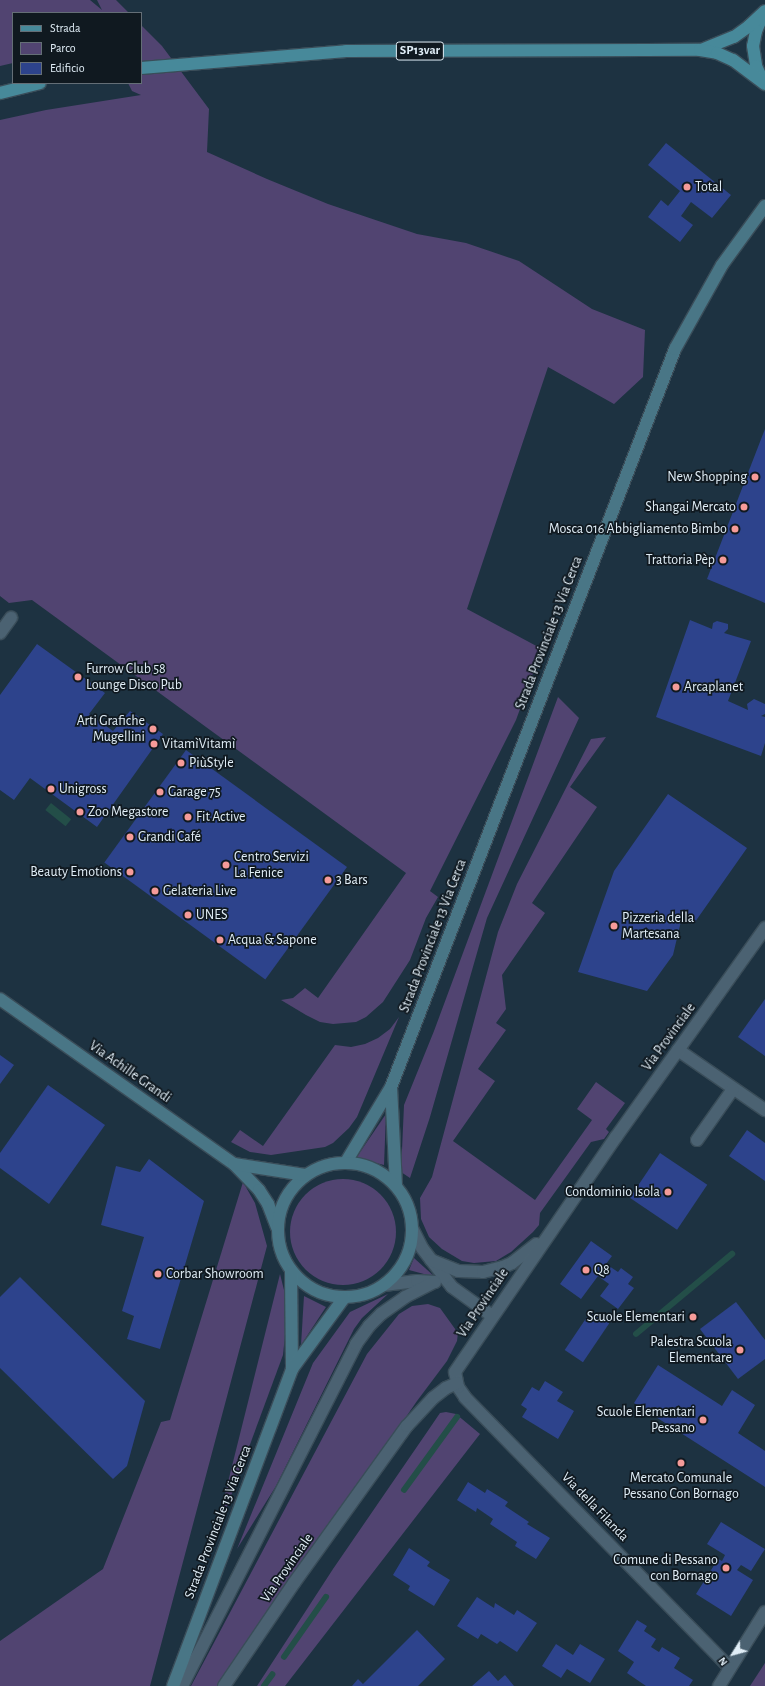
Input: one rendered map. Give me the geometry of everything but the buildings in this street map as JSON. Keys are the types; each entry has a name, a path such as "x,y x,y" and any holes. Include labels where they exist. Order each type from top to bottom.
{"main road":[{"name":"SP13var","path":"700,50 734,37 765,12"},
{"path":"765,12 756,32 753,46 756,66 765,84"},
{"name":"SP13var","path":"142,68 346,51 700,50 717,53 732,60 765,84"},
{"path":"0,93 36,84"}],"street":[{"name":"Strada Provinciale 13 Via Cerca","path":"346,1162 391,1087 675,349 722,265 765,206"},
{"path":"0,633 11,618"},
{"name":"Via Provinciale","path":"224,1686 294,1583 407,1426 437,1394 457,1383 455,1372 457,1367 551,1230 765,928"},
{"name":"Via Achille Grandi","path":"3,1000 234,1164 262,1195 277,1227"},
{"path":"678,1050 765,1110"},
{"name":"Strada Provinciale 13 Via Cerca","path":"391,1087 396,1186"},
{"path":"697,1140 733,1088"},
{"name":"Strada Provinciale 13 Via Cerca","path":"346,1162 370,1168 382,1173 396,1186 408,1206 412,1228 411,1245 398,1272 384,1285 365,1295 344,1298 324,1294 306,1285 291,1272 280,1251 277,1227 281,1207 291,1189 305,1175 325,1166 346,1162"},
{"name":"Via Achille Grandi","path":"234,1164 305,1175"},
{"path":"412,1228 422,1248 452,1287 492,1316"},
{"path":"431,1260 458,1271 483,1272 503,1268 523,1255 551,1230"},
{"name":"Strada Provinciale 13 Via Cerca","path":"291,1272 292,1369"},
{"path":"384,1285 409,1281 434,1282 452,1287"},
{"path":"182,1686 356,1344 369,1326 381,1314 405,1296 434,1282"},
{"name":"Strada Provinciale 13 Via Cerca","path":"173,1686 292,1369 344,1298"},
{"name":"Via della Filanda","path":"457,1383 465,1397 730,1668"},
{"path":"719,1686 765,1612"}],"green space":[{"path":"0,0 90,0 102,10 97,0 116,0 128,12 12,12 12,63 0,66"},
{"path":"142,26 162,46 209,109 207,152 328,204 417,234 466,243 519,261 592,309 645,330 643,377 614,404 548,367 467,609 542,649 516,720 430,891 438,897 426,918 410,960 383,1002 366,1017 356,1022 333,1024 320,1022 281,1000 293,998 305,988 318,998 406,873 32,600 9,603 0,596 0,120 46,110 141,95 132,91 128,84 142,84"},
{"path":"558,697 579,718 487,918 430,1117 410,1178 401,1172 404,1105 434,1031"},
{"path":"606,737 570,787 597,807 532,903 545,913 502,975 506,1009 496,1023 506,1030 478,1069 495,1081 453,1141 535,1200 592,1120 577,1109 596,1082 625,1103 606,1129 609,1132 604,1139 591,1142 540,1213 539,1225 533,1232 511,1252 496,1261 474,1263 462,1261 442,1249 429,1237 421,1219 420,1198 432,1177 498,932 517,884 591,739"},
{"path":"399,1017 357,1117 349,1128 333,1143 325,1147 271,1155 250,1152 231,1142 240,1130 263,1146 335,1045 351,1047 365,1044 378,1038 390,1029"},
{"path":"386,1114 384,1165 356,1158"},
{"path":"343,1179 363,1183 380,1195 392,1212 396,1232 392,1252 380,1269 363,1281 343,1285 323,1281 306,1269 294,1252 290,1232 294,1212 306,1195 323,1183"},
{"path":"243,1182 255,1203 267,1246 150,1686 0,1686 0,1641 103,1569 161,1422 170,1420"},
{"path":"414,1258 435,1277 409,1270"},
{"path":"280,1274 288,1306 283,1355 211,1550"},
{"path":"388,1294 362,1318 354,1329 276,1486 237,1549 313,1363 350,1312"},
{"path":"304,1296 326,1307 301,1345"},
{"path":"428,1304 440,1308 458,1333 457,1341 447,1361 417,1401 220,1686 191,1686 367,1354 399,1314 412,1306"},
{"path":"446,1412 456,1414 480,1434 285,1686 257,1686 333,1569 440,1413"},
{"path":"765,1663 765,1686 750,1686"}],"shaded area":[{"path":"51,803 71,819 66,826 45,810"}],"waterway":[{"path":"636,1334 732,1254"},
{"path":"404,1490 457,1417"},
{"path":"284,1657 326,1597"},
{"path":"264,1686 272,1675"}],"place":[{"name":"Total","path":"687,187"},
{"name":"New Shopping","path":"755,477"},
{"name":"Shangai Mercato","path":"744,507"},
{"name":"Mosca 016 Abbigliamento Bimbo","path":"735,529"},
{"name":"Trattoria Pèp","path":"723,560"},
{"name":"Furrow Club 58 Lounge Disco Pub","path":"78,677"},
{"name":"Arcaplanet","path":"676,687"},
{"name":"Arti Grafiche Mugellini","path":"153,729"},
{"name":"VitamìVitamì","path":"154,744"},
{"name":"PiùStyle","path":"181,763"},
{"name":"Unigross","path":"51,789"},
{"name":"Garage 75","path":"160,792"},
{"name":"Zoo Megastore","path":"80,812"},
{"name":"Fit Active","path":"188,817"},
{"name":"Grandi Café","path":"130,837"},
{"name":"Centro Servizi La Fenice","path":"226,865"},
{"name":"Beauty Emotions","path":"130,872"},
{"name":"3 Bars","path":"328,880"},
{"name":"Gelateria Live","path":"155,891"},
{"name":"UNES","path":"188,915"},
{"name":"Pizzeria della Martesana","path":"614,926"},
{"name":"Acqua & Sapone","path":"220,940"},
{"name":"Condominio Isola","path":"668,1192"},
{"name":"Q8","path":"586,1270"},
{"name":"Corbar Showroom","path":"158,1274"},
{"name":"Scuole Elementari","path":"693,1317"},
{"name":"Palestra Scuola Elementare","path":"740,1350"},
{"name":"Scuole Elementari Pessano","path":"703,1420"},
{"name":"Mercato Comunale Pessano Con Bornago","path":"681,1463"},
{"name":"Comune di Pessano con Bornago","path":"726,1568"}]}
